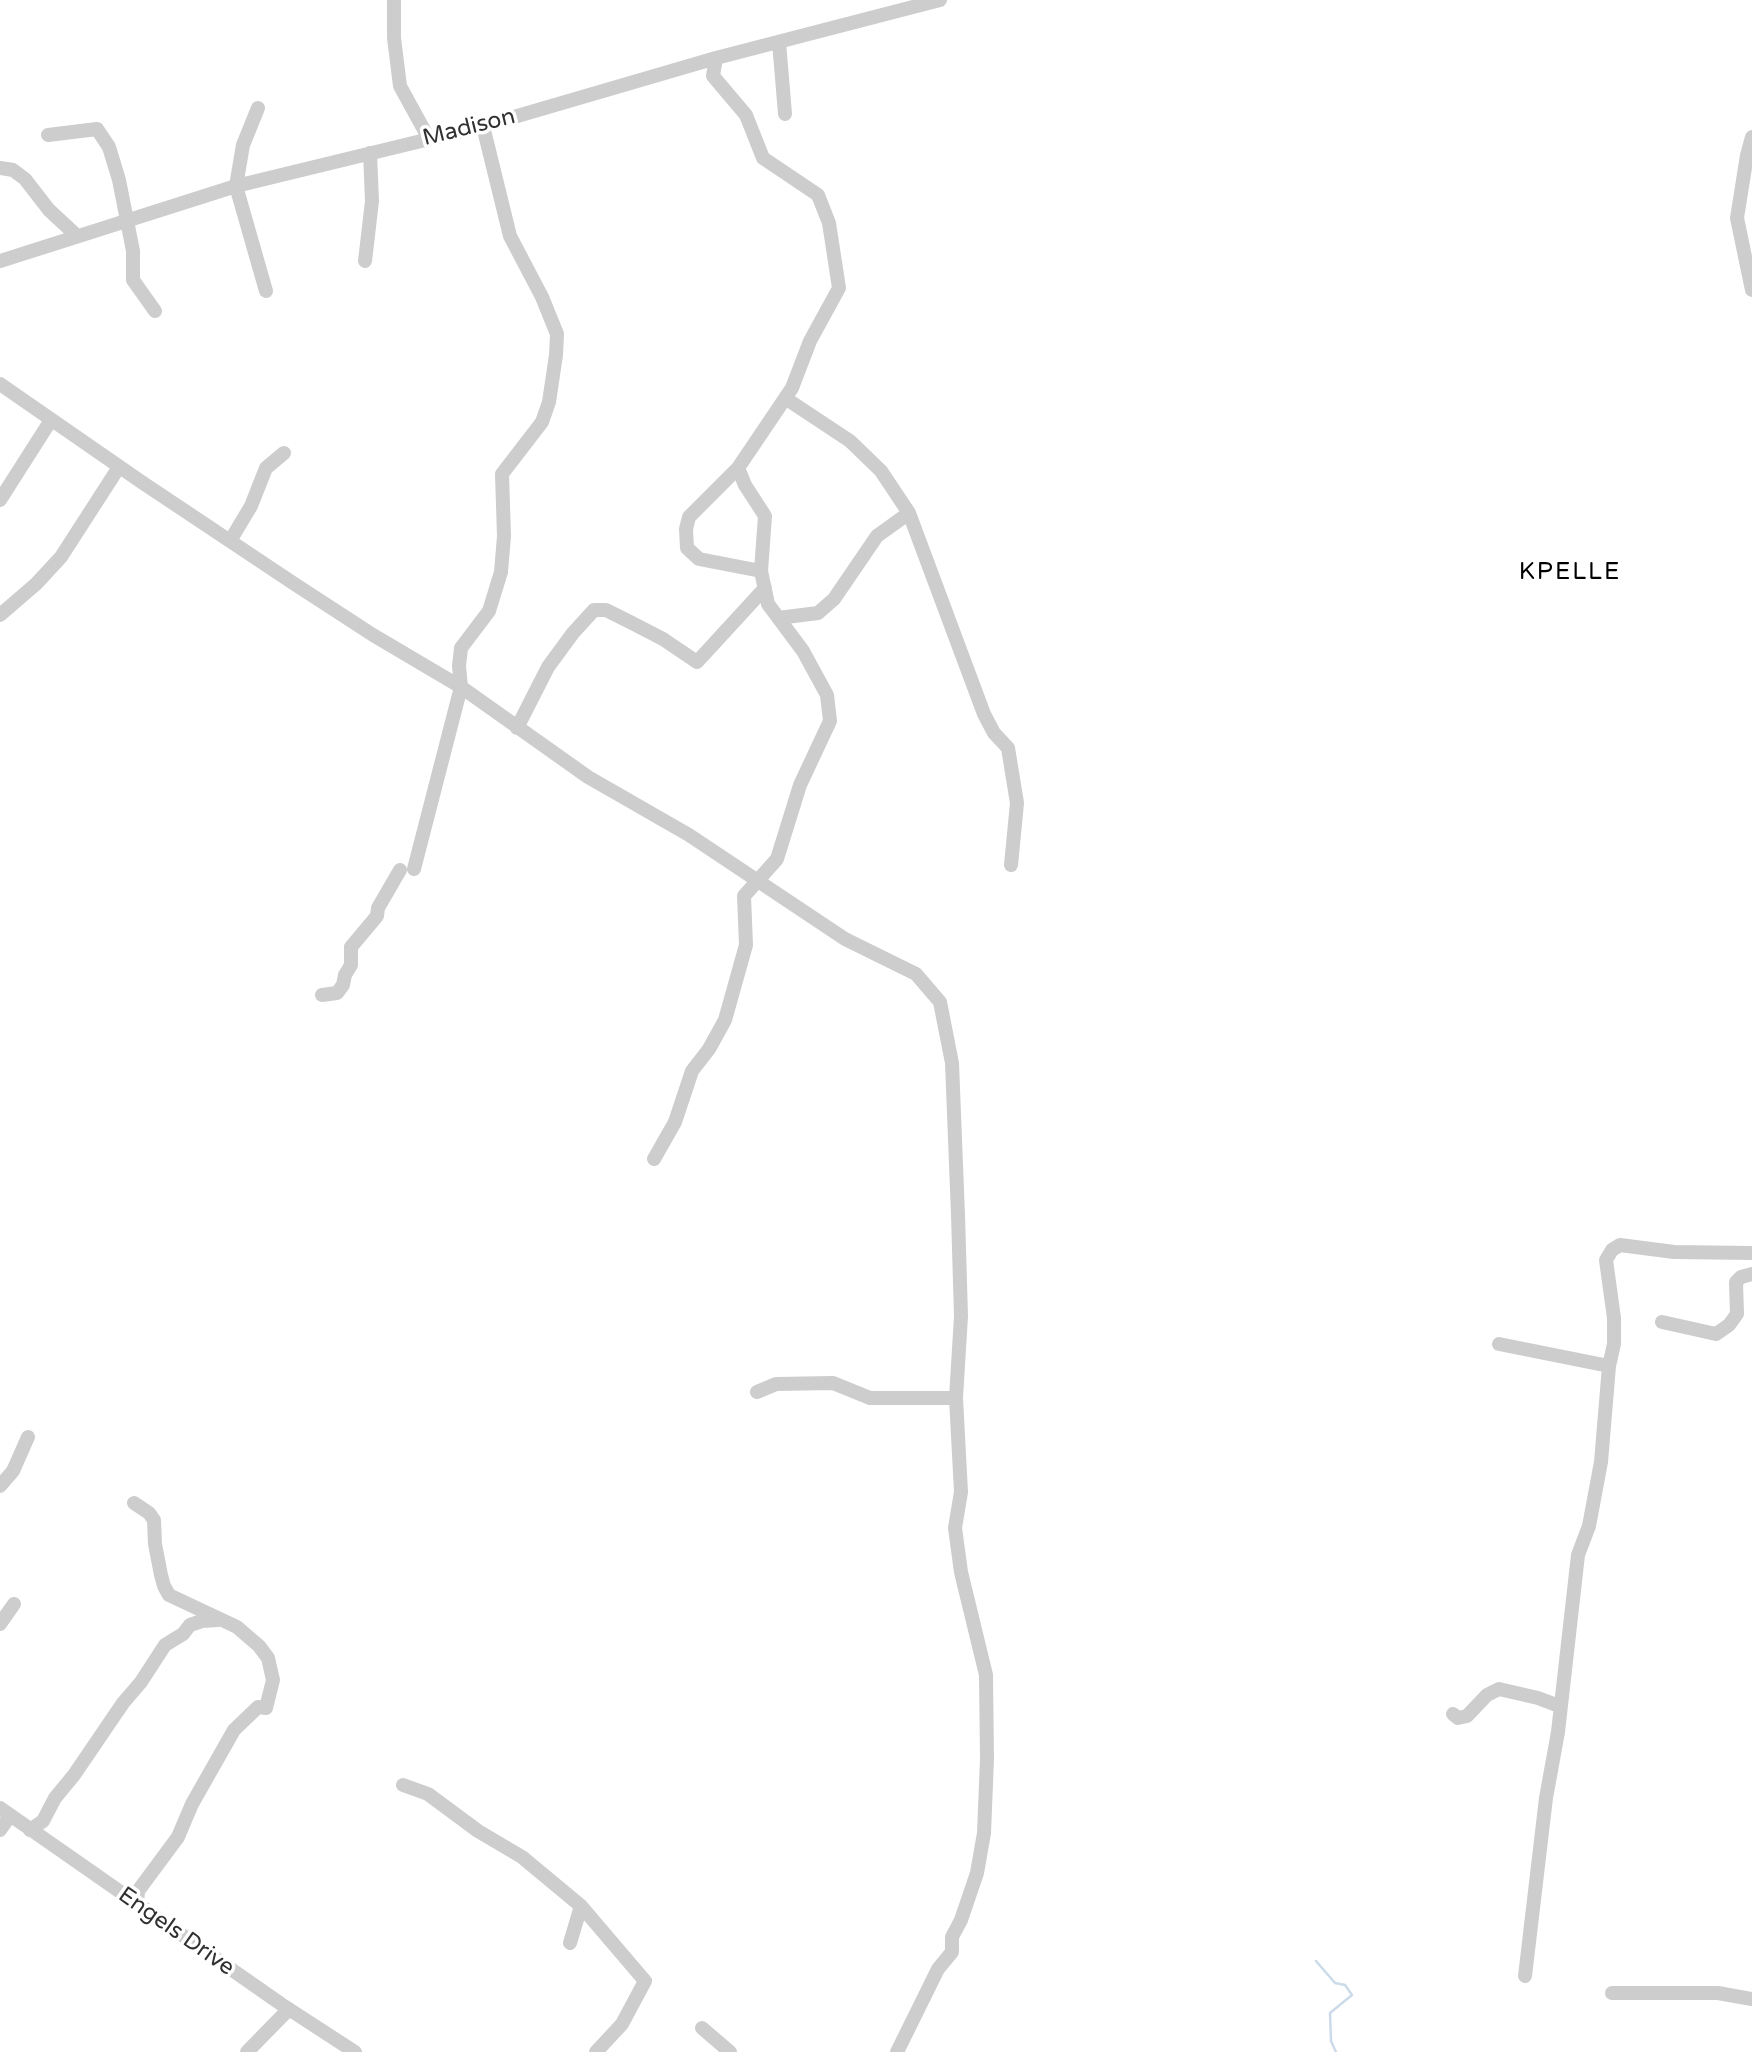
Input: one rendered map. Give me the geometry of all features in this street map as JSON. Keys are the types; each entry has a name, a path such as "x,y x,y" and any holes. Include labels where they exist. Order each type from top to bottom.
{"street":[{"path":"394,0 394,38 400,86 429,139"},
{"name":"Madison","path":"0,261 236,186 483,126 716,58 940,0"},
{"path":"779,42 785,114"},
{"path":"716,58 713,76 746,115 761,152 818,195 828,223 839,288 810,341 792,388 738,468 689,517 685,529 687,548 699,559 761,571"},
{"path":"258,108 243,145 236,186 267,291"},
{"path":"323,995 337,993 343,985 351,965 351,947 377,916 378,908 407,869 461,687 461,649 489,611 501,572 504,536 502,474 542,422 549,402 557,334 542,297 510,236 483,126"},
{"path":"48,135 97,128 109,147 119,180 133,251 133,281 155,311"},
{"path":"1752,137 1737,218 1752,290"},
{"path":"365,261 372,201 370,153"},
{"path":"0,168 13,170 25,179 49,210 76,235"},
{"path":"0,384 119,467 373,635 461,687 587,777 689,835 845,939 916,974 940,1002 953,1075 961,1315 956,1398 961,1492 955,1528 961,1572 986,1675 988,1759 984,1833 977,1873 961,1920 952,1937 952,1952 938,1969 897,2052"},
{"path":"785,398 850,441 881,471 909,513 984,714 994,733 1008,748 1017,803 1011,864"},
{"path":"0,500 51,420"},
{"path":"230,541 251,506 266,468 284,453"},
{"path":"0,615 36,584 61,557 119,467"},
{"path":"654,1159 675,1122 692,1071 709,1049 725,1020 746,945 744,897 777,859 800,785 830,721 827,695 803,651 768,604 761,571 765,516 745,485 738,468"},
{"path":"778,618 818,613 834,599 877,536 909,513"},
{"path":"517,728 548,667 594,610 606,610 632,623 663,639 697,662 765,588"},
{"path":"1525,1976 1546,1798 1558,1732 1577,1555 1590,1526 1601,1462 1609,1366 1614,1344 1614,1318 1606,1260 1619,1245 1674,1252 1752,1253"},
{"path":"1662,1322 1716,1334 1737,1314 1737,1282 1741,1277 1752,1274"},
{"path":"1499,1344 1609,1366"},
{"path":"757,1392 776,1384 833,1383 870,1398 956,1398"},
{"path":"0,1486 13,1471 28,1437"},
{"path":"134,1503 154,1520 161,1576 169,1595 237,1627 259,1646 268,1658 272,1680 266,1708 258,1707 234,1730 192,1804 174,1844 138,1891 137,1904"},
{"path":"0,1624 14,1604"},
{"path":"30,1830 43,1821 55,1798 141,1682 165,1645 183,1634 190,1625 218,1620"},
{"path":"1453,1714 1458,1718 1467,1716 1487,1695 1499,1689 1559,1706"},
{"path":"403,1785 428,1794 478,1831 522,1857 581,1906 645,1981 622,2024 596,2052"},
{"path":"0,1830 5,1812"},
{"name":"Engels Drive","path":"5,1812 355,2052"},
{"path":"570,1943 581,1906"},
{"path":"1612,1993 1718,1993 1752,1998"},
{"path":"247,2052 289,2009"},
{"path":"702,2028 730,2052"}],"waterway":[{"path":"1316,1961 1335,1983 1345,1985 1352,1995 1330,2013 1331,2041 1336,2052"}],"district":[{"name":"KPELLE","path":"1570,573"}]}
